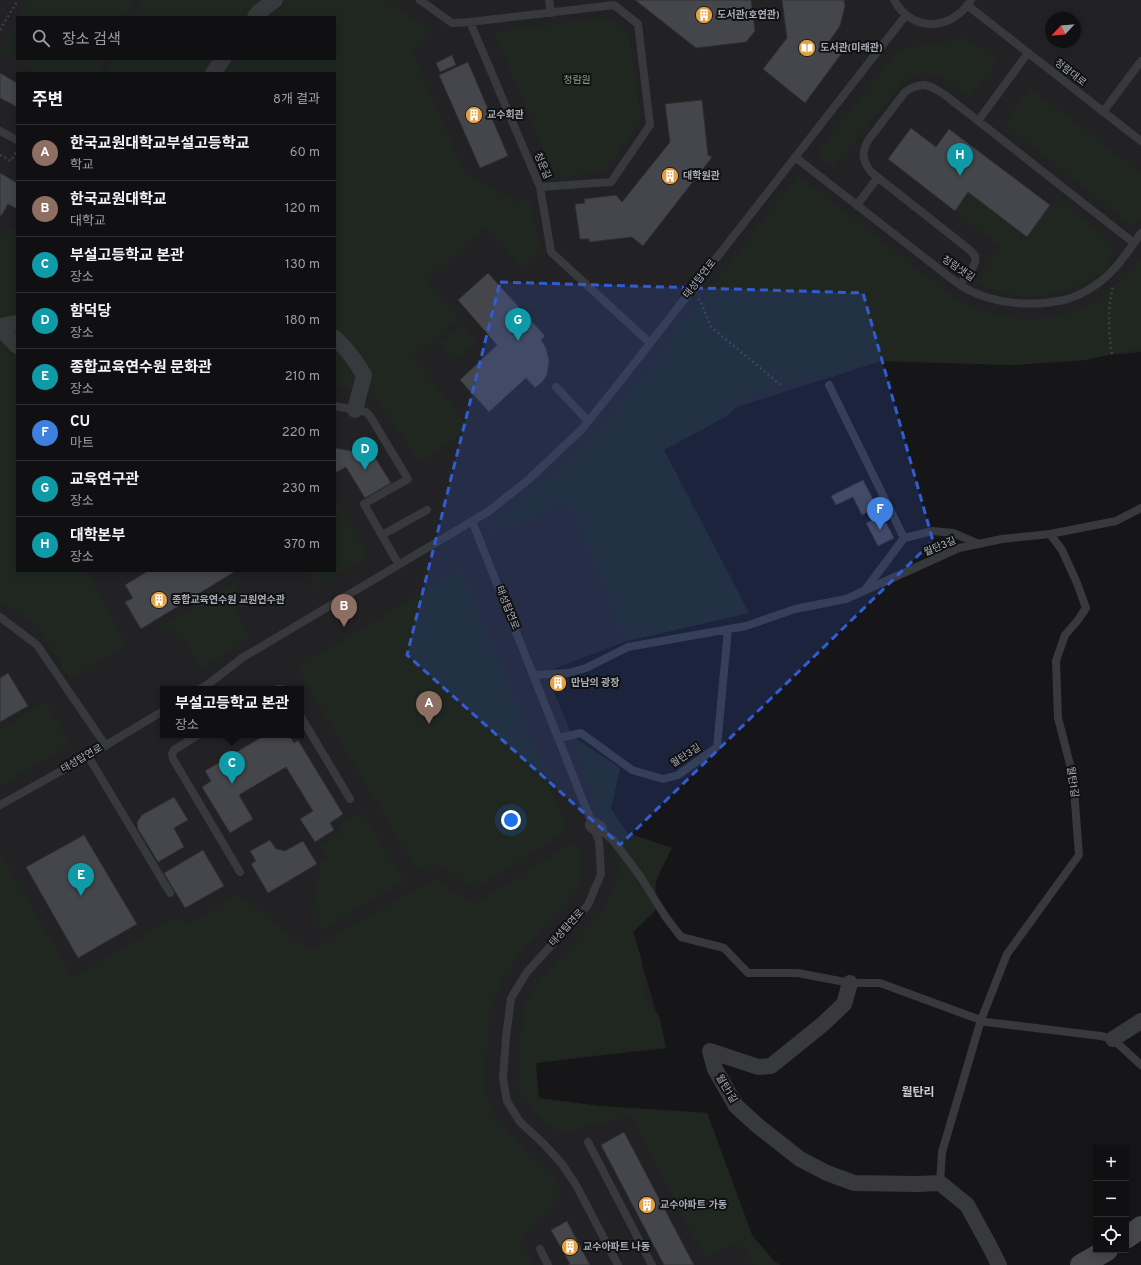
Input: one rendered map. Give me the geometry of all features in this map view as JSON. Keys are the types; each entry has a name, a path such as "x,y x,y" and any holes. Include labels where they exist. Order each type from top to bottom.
{"main road":[{"path":"1129,1236 1141,1227"},
{"path":"1081,1265 1102,1253"}],"street":[{"path":"256,16 275,0"},
{"path":"214,72 222,60"},
{"path":"16,323 0,327 16,345"},
{"path":"336,339 355,360 364,375 355,410"},
{"name":"월탄1길","path":"850,983 844,1004 823,1024 771,1066 758,1068 710,1051 715,1069 736,1106 758,1126 800,1159 828,1173 854,1183 940,1183"},
{"path":"1113,1039 1141,1021"},
{"path":"940,1183 967,1204 990,1245 999,1265"}],"lane":[{"path":"420,0 452,23 551,13 611,2 638,24 650,125 611,182 540,187"},
{"path":"549,0 551,13"},
{"path":"894,0 899,9 912,20 928,24 945,22 960,14 969,3"},
{"name":"청람대로","path":"969,3 1028,53 1141,141"},
{"name":"태성탑연로","path":"213,686 242,658 489,511 527,481 581,430 906,14"},
{"name":"청운길","path":"470,22 540,187 551,252 650,343"},
{"path":"978,121 1028,53"},
{"path":"1102,112 1141,61"},
{"path":"960,284 973,266 975,256 971,251 871,172 863,154 865,146 905,92 913,86 922,84 929,85 945,95 1134,243"},
{"path":"0,131 16,139"},
{"name":"청람샛길","path":"795,157 960,284 986,297 1008,302 1021,303 1065,300 1080,294 1098,283 1117,267 1141,233"},
{"path":"857,205 878,177"},
{"path":"829,385 904,538 864,591"},
{"path":"556,387 588,422"},
{"path":"336,406 366,412 370,416 408,479 364,504 399,565"},
{"name":"월탄3길","path":"534,675 568,673 586,668 628,647 746,626 795,609 846,599 958,548 1002,539 1050,534 1116,521 1141,508"},
{"path":"382,535 427,510"},
{"name":"태성탑연로","path":"472,521 596,827 599,841 601,874 588,905 527,972 511,998 503,1078 507,1101 520,1122 544,1144 562,1164 576,1185 618,1265"},
{"name":"월탄3길","path":"904,538 933,531 953,533 979,544"},
{"name":"월탄1길","path":"940,1183 942,1152 981,1020 1007,954 1079,855 1073,776 1058,718 1056,661 1065,635 1086,608 1077,583 1062,550 1050,534"},
{"path":"0,617 37,645 106,746"},
{"name":"월탄3길","path":"559,738 581,733 632,770 663,779 678,775 718,747 728,629"},
{"name":"태성탑연로","path":"0,805 106,746 160,713"},
{"path":"304,721 350,799"},
{"path":"193,738 174,750 172,754 173,759 240,872"},
{"path":"88,756 170,892"},
{"path":"596,827 613,840 681,937 724,948 748,973 798,973 850,983 880,983 986,1022 1101,1036 1113,1039 1141,1065"},
{"path":"588,1142 652,1265"},
{"path":"540,1249 548,1265"}],"path":[{"path":"0,30 18,0"},
{"path":"0,155 10,161 16,151"},
{"path":"1112,354 1109,339 1109,304 1117,267"},
{"path":"690,292 700,300 711,327 782,386"}],"highlighted area":[{"path":"500,282 863,293 933,541 620,845 407,655"}],"shaded area":[{"path":"0,0 1141,0 1141,352 1108,355 1085,360 1013,365 882,361 737,407 727,416 664,450 749,613 627,641 546,672 572,736 620,768 611,809 627,833 672,848 655,883 655,911 633,932 656,1012 659,1016 666,1048 536,1063 539,1098 599,1106 707,1113 752,1235 774,1261 781,1265 0,1265"}],"green space":[{"path":"28,0 133,0 126,16 19,16"},
{"path":"140,0 387,0 430,30 412,52 465,173 516,202 530,199 541,250 522,267 486,227 425,281 458,318 413,357 470,427 421,462 371,393 336,385 336,72 106,72 112,60 336,60 336,16 132,16"},
{"name":"청람원","path":"609,17 629,33 641,120 605,171 556,179 494,32"},
{"path":"16,21 16,60 106,60 100,72 37,72 0,53 0,48"},
{"path":"967,38 997,61 970,98 941,76 920,73 904,81 833,168 816,154 898,50"},
{"path":"1030,88 1141,173 1141,218 1134,227 1004,124"},
{"path":"798,175 955,298 982,311 1025,319 1059,317 1092,304 1129,275 1141,258 1141,348 1085,360 1013,365 882,361 752,393 727,416 664,450 749,613 627,641 570,501 490,534 487,527 558,470 606,423"},
{"path":"968,192 1027,237 1056,198 1110,241 1113,250 1111,258 1105,267 1091,279 1079,286 1053,294 1018,296 990,289 975,281 1001,248 955,211"},
{"path":"8,227 16,231 16,572 87,572 126,645 70,679 40,629 0,601 0,239"},
{"path":"461,324 477,342 455,362 439,344"},
{"path":"336,501 368,556 317,587 309,572 336,572"},
{"path":"461,568 567,831 476,888 433,863 418,872 297,668"},
{"path":"238,580 233,596 234,607 251,638 202,668 181,635 176,631 156,629"},
{"path":"46,702 70,744 0,786 0,729"},
{"path":"572,736 620,768 611,809 627,833 672,848 656,876 655,911 633,932 642,961 644,993 659,1016 666,1048 536,1063 537,1098 599,1106 707,1113 752,1235 777,1265 754,1265 740,1240 705,1258 631,1116 561,1133 540,1117 519,1091 520,1040 524,1006 538,982 603,911 616,884 619,867"},
{"path":"362,812 404,881 321,930 312,914 322,861 328,858 320,845 342,832 339,826"},
{"path":"574,842 583,861 577,889 514,960 502,979 490,1008 484,1091 493,1114 523,1146 557,1178 560,1196 520,1240 533,1265 0,1265 0,853 73,977 174,918 192,923 239,894 309,951 434,879 475,904"}],"building":[{"name":"도서관(호연관)","path":"635,0 751,0 755,31 746,42 696,48"},
{"name":"도서관(미래관)","path":"782,0 844,0 845,6 840,26 828,43 842,53 805,103 763,69 787,38"},
{"path":"452,55 456,65 440,72 436,63"},
{"name":"교수회관","path":"468,62 508,156 480,168 439,75"},
{"path":"0,73 16,82 16,106 0,98"},
{"name":"대학원관","path":"702,100 708,155 712,157 643,246 632,237 589,242 589,239 580,239 575,204 585,203 584,199 616,195 622,202 670,142 665,104"},
{"path":"911,128 936,147 949,129 1050,205 1027,237 968,192 955,211 888,159"},
{"path":"0,173 16,182 16,208 8,204 1,216"},
{"path":"488,273 545,336 541,340 546,348 549,361 547,375 535,388 526,378 489,412 460,380 497,345 458,300"},
{"path":"368,446 391,483 365,498 346,467 336,472 336,448 357,452"},
{"path":"863,480 877,507 862,515 853,497 836,505 831,496"},
{"path":"882,515 894,538 878,546 866,523"},
{"name":"종합교육연수원 교원연수관","path":"146,572 234,572 141,629 125,602 133,598 125,585"},
{"path":"8,673 28,706 0,722 0,678"},
{"name":"만남의 광장","path":"563,678 565,685 554,688 552,682"},
{"path":"260,738 291,738 294,743 298,740 343,814 330,823 334,830 315,842 300,819 313,811 286,767 239,795 253,819 230,833 202,787 211,781 205,771"},
{"path":"174,797 188,820 174,828 184,847 158,862 138,829 137,822 142,815"},
{"path":"84,835 137,924 78,958 26,867"},
{"path":"270,840 276,849 285,851 303,841 317,864 268,893 251,864 256,861 250,851"},
{"path":"203,850 224,886 185,908 164,873"},
{"name":"교수아파트 가동","path":"624,1132 694,1265 664,1265 601,1145"},
{"name":"교수아파트 나동","path":"567,1221 590,1265 568,1265 570,1264 551,1230"}],"place":[{"name":"도서관(호연관)","path":"704,15"},
{"name":"도서관(미래관)","path":"807,48"},
{"name":"교수회관","path":"474,115"},
{"name":"대학원관","path":"670,176"},
{"name":"대학본부","path":"960,176"},
{"name":"교육연구관","path":"518,341"},
{"name":"함덕당","path":"365,470"},
{"name":"CU","path":"880,530"},
{"name":"종합교육연수원 교원연수관","path":"159,600"},
{"name":"한국교원대학교","path":"344,627"},
{"name":"만남의 광장","path":"558,683"},
{"name":"한국교원대학교부설고등학교","path":"429,724"},
{"name":"부설고등학교 본관","path":"232,784"},
{"name":"종합교육연수원 문화관","path":"81,896"},
{"name":"교수아파트 가동","path":"647,1205"},
{"name":"교수아파트 나동","path":"570,1247"}],"district":[{"name":"월탄리","path":"918,1093"}]}
